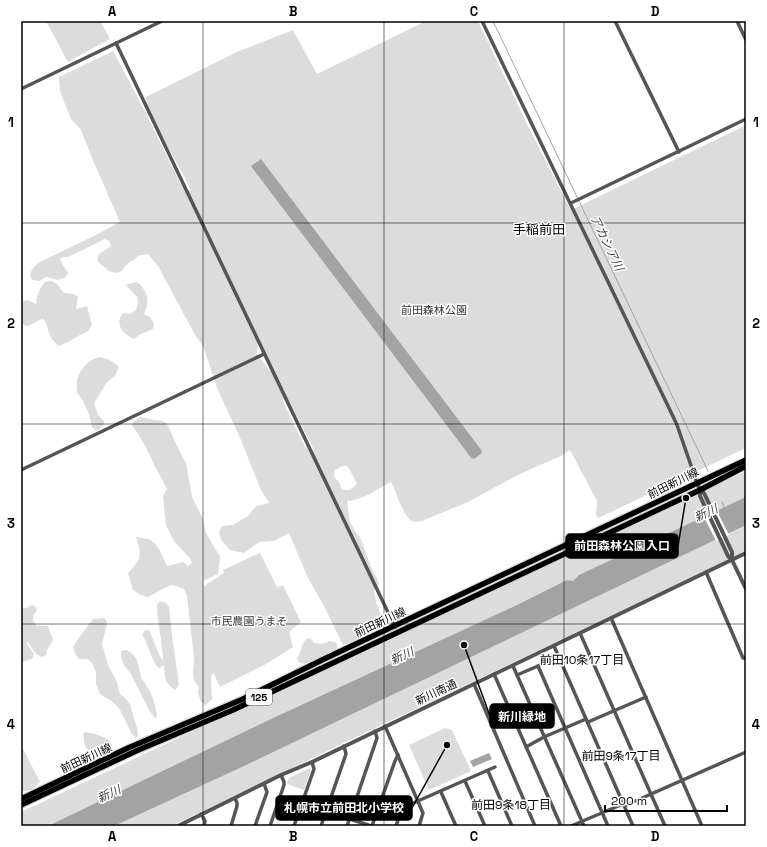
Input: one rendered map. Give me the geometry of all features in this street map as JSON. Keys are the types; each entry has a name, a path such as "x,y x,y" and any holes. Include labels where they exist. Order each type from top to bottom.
{"main road":[{"name":"前田新川線","path":"21,799 128,748 243,699 746,460"},
{"name":"前田新川線","path":"21,805 136,751 233,710 397,632 701,493 746,466"}],"street":[{"path":"21,89 162,21"},
{"path":"482,21 572,202 677,425 701,493 746,589"},
{"path":"615,21 678,152"},
{"path":"736,21 746,40"},
{"path":"116,43 397,632"},
{"path":"572,202 746,119"},
{"path":"21,470 264,354"},
{"name":"新川南通","path":"178,826 746,553"},
{"path":"706,572 743,658 746,658"},
{"path":"611,618 702,826"},
{"path":"580,633 664,826"},
{"path":"554,646 633,826"},
{"path":"517,675 559,657"},
{"path":"512,666 584,826"},
{"path":"538,666 608,826"},
{"path":"494,674 561,826"},
{"path":"474,684 535,826"},
{"path":"526,748 544,737 646,697"},
{"path":"385,726 423,813 419,826"},
{"path":"347,826 377,738 375,731"},
{"path":"321,826 346,754 344,746"},
{"path":"572,826 651,795 746,752"},
{"path":"302,803 371,826 394,760 398,755"},
{"path":"294,826 314,769 312,762"},
{"path":"396,826 402,808 495,767"},
{"path":"488,770 512,826"},
{"path":"270,826 284,782 282,775"},
{"path":"465,781 485,826"},
{"path":"255,826 267,792 264,784"},
{"path":"441,792 456,826"},
{"path":"235,798 237,806 231,825 237,826"},
{"path":"201,814 205,821 204,826"}],"green space":[{"path":"46,21 100,21 110,39 68,62"},
{"name":"前田森林公園","path":"426,21 478,21 529,128 571,210 746,125 746,448 598,518 596,515 597,501 570,450 559,457 518,475 468,502 422,521 411,521 405,513 391,482 364,497 347,501 350,522 360,537 379,584 374,591 376,602 384,622 383,625 352,642 343,645 307,576 289,533 274,541 259,542 244,553 230,550 221,540 219,532 222,526 233,525 248,516 256,506 269,503 260,488 241,440 217,388 204,348 194,333 158,266 148,254 138,256 127,264 122,271 116,273 109,271 98,262 98,255 111,245 109,241 105,239 68,257 60,259 68,273 66,277 57,280 46,277 39,281 32,280 30,274 38,263 120,222 81,130 71,119 60,92 59,77 113,51 146,113 181,185 191,191 147,108 146,97 239,51 293,30 317,74","holes":["256,340 272,367 270,371 257,354 258,346","282,398 289,401 314,450 314,453 305,447","342,466 347,466 357,484 350,490 342,490 339,482 334,477 335,470"]},
{"path":"51,281 57,284 64,293 74,294 78,297 76,309 87,306 92,325 88,331 59,346 55,343 49,333 43,319 26,326 21,324 21,301 28,300 36,304 41,287 45,282"},
{"path":"136,282 139,283 146,295 147,306 144,314 150,317 154,323 153,329 139,335 134,339 123,331 119,321 123,313 130,314 136,310 138,303 137,297 126,285"},
{"path":"99,357 110,360 119,367 115,376 107,382 94,403 98,415 104,421 104,425 96,431 92,427 89,414 82,399 77,393 77,380 80,372 89,361"},
{"name":"市民農園うまそ","path":"140,417 165,422 186,463 192,497 203,519 206,533 220,557 218,574 203,581 204,586 224,573 223,570 260,553 277,587 283,585 301,622 290,631 293,647 266,664 220,687 213,672 211,678 212,699 206,705 201,702 198,692 199,688 194,680 194,658 187,596 184,589 170,585 148,597 141,595 133,590 128,573 136,564 140,556 136,537 149,539 155,543 167,566 183,562 188,566 192,563 190,558 174,541 166,525 163,496 167,489 149,453 132,426 133,422"},
{"path":"746,471 746,551 172,826 21,826 21,812"},
{"path":"160,601 166,603 169,607 179,685 175,690 167,682 164,665 159,668 155,664 142,634 146,630 149,630 163,661 157,612 157,605"},
{"path":"32,605 36,607 37,610 33,616 33,621 37,626 48,626 53,640 47,650 46,655 42,657 36,654 28,642 26,643 34,654 32,659 21,662 21,609"},
{"path":"104,618 107,622 102,644 108,665 117,682 120,694 130,704 137,728 138,736 136,738 131,733 120,710 113,702 100,694 96,684 96,672 92,663 87,659 79,659 73,647 93,619"},
{"path":"307,638 311,639 314,643 321,644 329,641 335,642 338,645 335,651 304,664 298,662 297,659 303,643"},
{"path":"126,650 136,659 140,675 151,693 156,710 157,717 155,718 149,710 131,674 124,665 121,657 121,651"},
{"path":"445,728 452,730 471,771 429,790 409,745"},
{"path":"85,732 102,736 111,743 113,748 92,753 85,745 83,734"},
{"path":"21,745 40,782 31,790 24,791 21,789"},
{"path":"310,768 311,770 304,790 287,784 289,778"}],"shaded area":[{"path":"261,159 482,451 482,453 474,459 472,459 251,166"},
{"path":"746,497 746,525 244,766 114,826 48,826 269,720 515,606 567,580 573,581 579,575"},
{"path":"489,753 492,759 473,767 470,761"}],"pier":[{"path":"716,509 729,535 716,541 703,515"}],"waterway":[{"name":"アカシア川","path":"493,21 708,471"},
{"name":"アカシア川","path":"722,502 724,507"}],"place":[{"name":"前田森林公園入口","path":"686,498"},
{"name":"新川緑地","path":"464,645"},
{"name":"札幌市立前田北小学校","path":"447,745"}],"district":[{"name":"手稲前田","path":"539,229"},
{"name":"前田10条17丁目","path":"582,660"},
{"name":"前田9条17丁目","path":"621,756"},
{"name":"前田9条18丁目","path":"511,805"}],"water label":[{"name":"新川","path":"706,513"},
{"name":"新川","path":"402,656"},
{"name":"新川","path":"109,794"}]}
